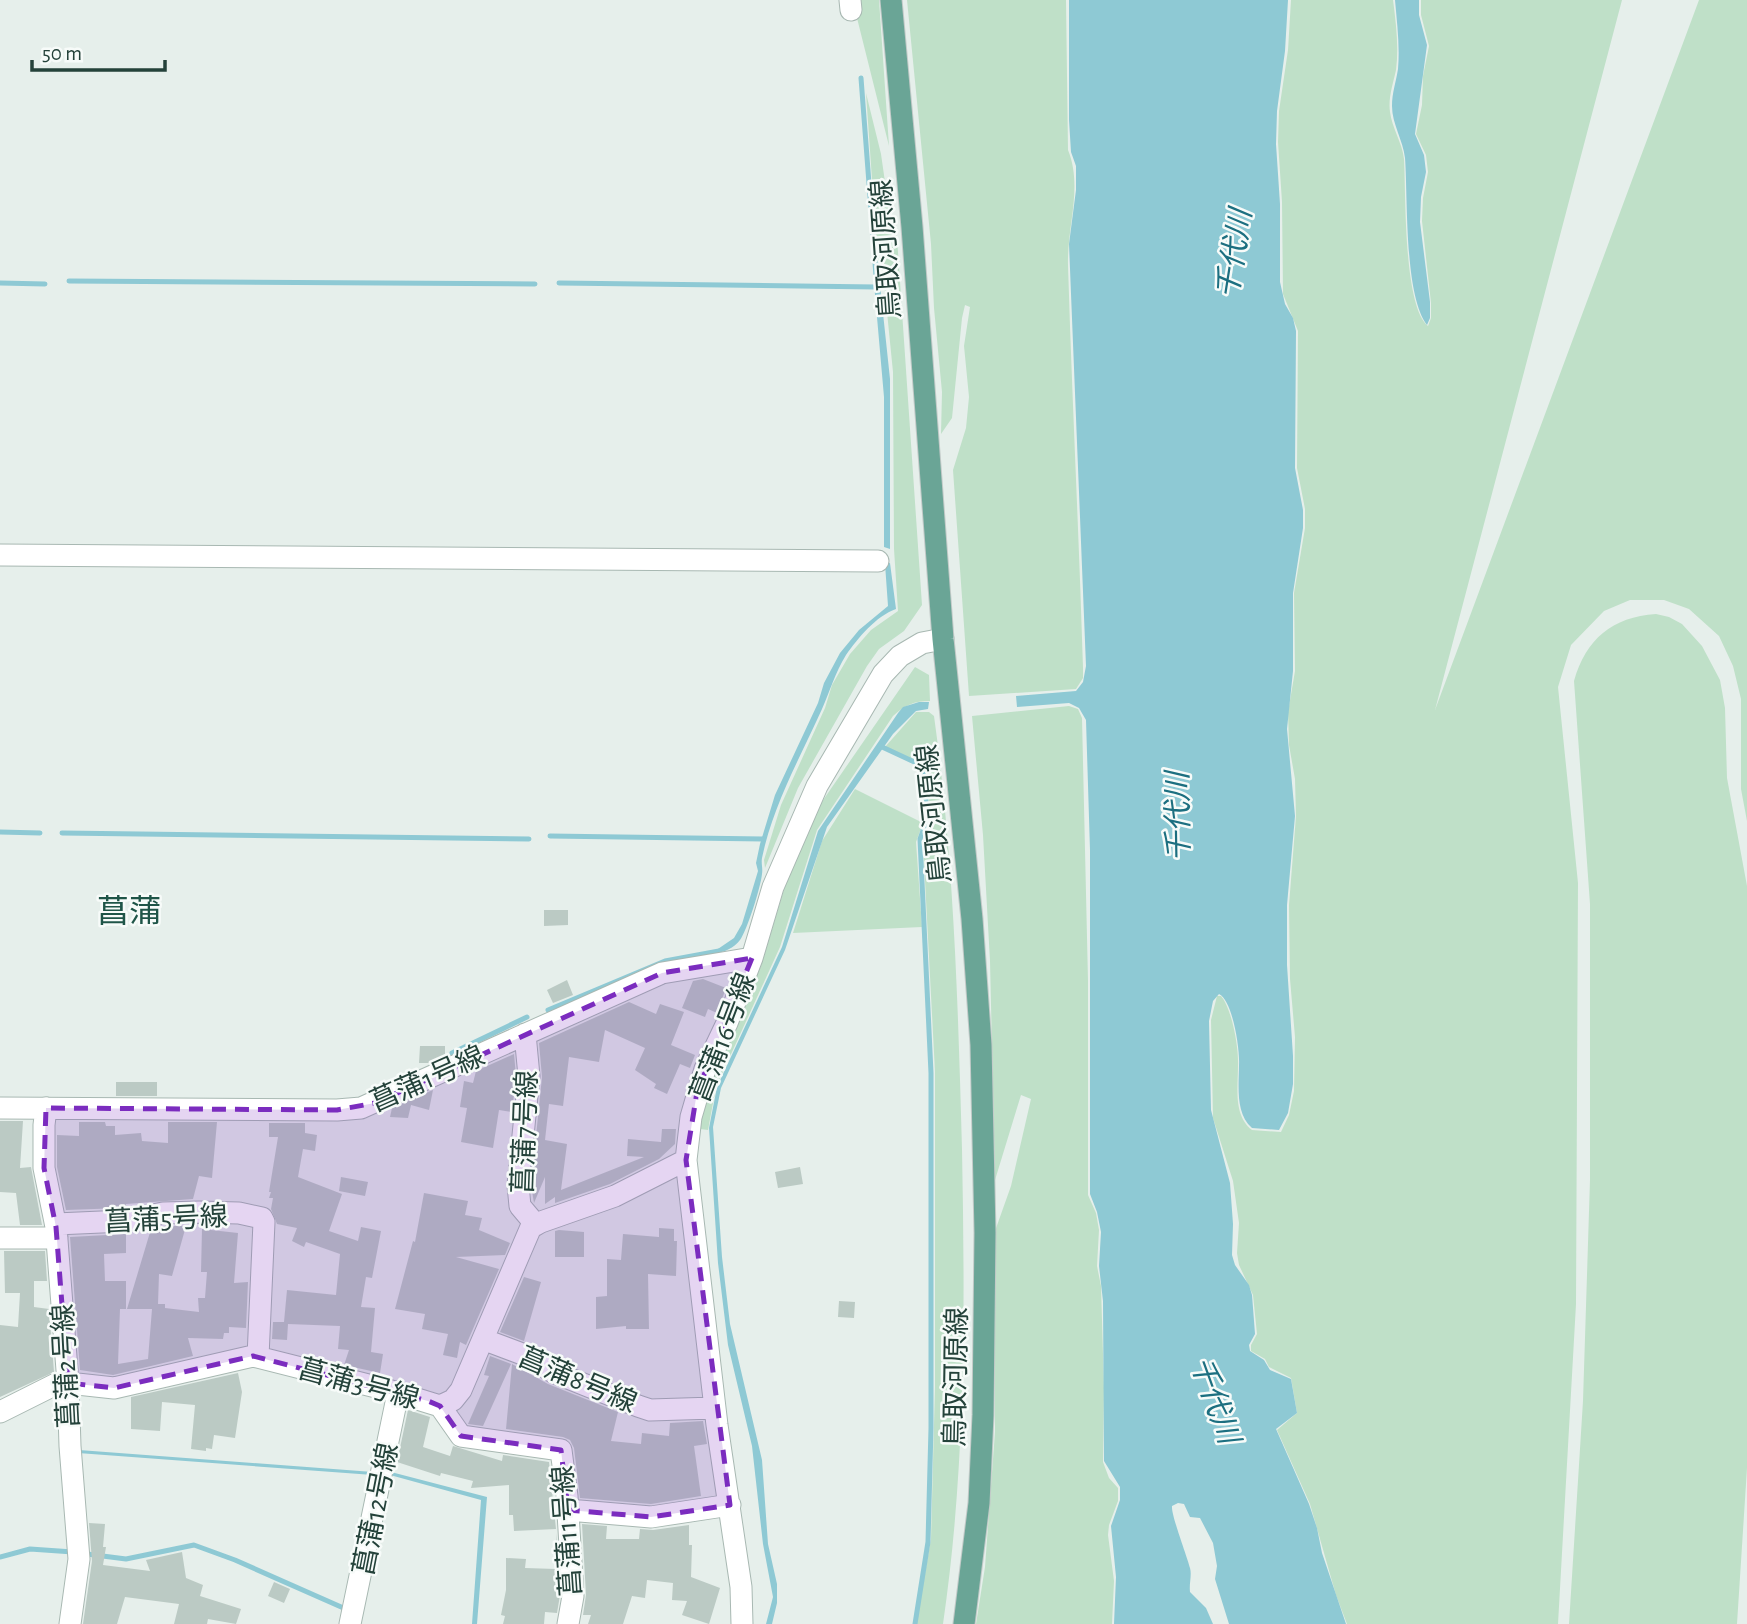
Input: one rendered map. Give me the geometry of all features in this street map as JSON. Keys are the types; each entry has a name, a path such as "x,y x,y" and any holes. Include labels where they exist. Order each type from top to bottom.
{"main road":[{"name":"鳥取河原線","path":"891,0 912,227 943,639 973,932 981,1072 985,1233 983,1415 979,1503 964,1624"}],"street":[{"path":"0,555 878,561"},
{"name":"菖蒲16号線","path":"742,1624 741,1587 715,1408 686,1160 696,1092 727,1024 752,958 773,887 817,786 883,674 900,656 922,643 943,639"},
{"name":"菖蒲1号線","path":"0,1108 350,1110 375,1103 662,973 752,958"},
{"name":"菖蒲7号線","path":"525,1034 529,1076 518,1185 520,1206 536,1225"},
{"name":"菖蒲2号線","path":"46,1108 44,1167 56,1231 79,1559 69,1624"},
{"path":"536,1225 615,1196 686,1160"},
{"name":"菖蒲5号線","path":"0,1238 175,1213 239,1213 262,1218 264,1222 258,1357"},
{"name":"菖蒲3号線","path":"0,1412 54,1385 68,1383 114,1388 253,1356 398,1392 440,1406 453,1400 461,1390 531,1227 536,1225"},
{"name":"菖蒲8号線","path":"485,1339 525,1354 554,1373 650,1410 715,1408"},
{"name":"菖蒲12号線","path":"350,1624 398,1392"},
{"name":"菖蒲11号線","path":"440,1406 460,1436 561,1450 573,1596 568,1624"},
{"path":"568,1510 650,1517 730,1505"}],"highlighted area":[{"path":"752,958 697,1092 686,1160 730,1505 651,1517 568,1510 561,1450 461,1436 440,1406 428,1401 253,1356 114,1388 68,1383 56,1227 44,1168 46,1108 337,1110 375,1103 662,973"}],"green space":[{"path":"854,0 879,0 889,146 854,6"},
{"path":"907,0 1066,0 1068,150 1074,178 1068,265 1083,668 1083,678 1076,689 969,696 953,470 966,428 969,397 964,346 970,307 965,305 962,318 952,418 941,434 942,392 931,244"},
{"path":"1291,0 1393,0 1397,53 1390,112 1404,159 1407,247 1414,296 1420,314 1428,326 1431,303 1422,221 1428,172 1426,155 1416,134 1429,46 1421,15 1421,0 1622,0 1435,710 1699,0 1747,0 1747,821 1741,789 1741,699 1733,666 1719,636 1689,609 1664,600 1630,600 1604,611 1571,645 1558,687 1578,883 1576,1304 1558,1624 1347,1624 1310,1504 1277,1430 1297,1413 1291,1378 1269,1367 1265,1359 1251,1351 1257,1334 1253,1295 1239,1265 1239,1223 1233,1181 1213,1118 1211,1020 1217,996 1221,996 1236,1039 1238,1100 1242,1117 1252,1130 1281,1132 1289,1115 1294,1091 1295,1037 1290,979 1289,905 1296,816 1288,712 1295,671 1294,593 1305,528 1305,509 1297,468 1298,331 1283,294 1278,142"},
{"path":"866,93 881,154 890,217 896,223 922,605 904,631 879,649 867,666 798,788 765,868 764,860 781,805 825,708 832,685 850,654 871,630 898,611 894,549 893,372 884,282 879,280"},
{"path":"1656,614 1682,624 1702,646 1720,680 1725,708 1727,778 1747,886 1747,1468 1737,1624 1569,1624 1583,1401 1590,1180 1590,904 1574,681 1586,653 1603,633 1626,620"},
{"path":"915,667 929,675 930,701 910,704 893,716 817,830 780,947 716,1087 708,1130 700,1129 708,1086 761,966 788,876 819,806"},
{"path":"1069,706 1078,709 1082,718 1088,981 1088,1195 1096,1213 1099,1230 1097,1266 1101,1286 1103,1462 1109,1478 1118,1488 1118,1501 1108,1535 1114,1581 1112,1624 976,1624 985,1567 995,1432 995,1231 1011,1186 1031,1099 1021,1095 995,1180 990,961 983,835 972,716"},
{"path":"916,712 929,712 934,716 941,770 954,932 962,1149 964,1268 960,1446 951,1565 943,1624 916,1624 931,1539 935,1387 935,1072 923,842 931,825 925,766 885,747"},
{"path":"855,789 923,823 916,842 922,927 793,933 822,841"}],"water":[{"name":"千代川","path":"1069,0 1288,0 1276,144 1280,204 1280,282 1296,331 1295,468 1303,510 1303,528 1293,593 1293,671 1287,729 1295,816 1287,905 1293,1084 1288,1113 1279,1130 1252,1128 1240,1107 1235,1026 1224,998 1219,994 1213,1001 1209,1021 1211,1110 1230,1183 1232,1255 1252,1295 1255,1334 1249,1345 1250,1351 1264,1360 1270,1370 1291,1379 1297,1413 1276,1429 1309,1504 1346,1624 1229,1624 1215,1579 1217,1566 1213,1543 1200,1518 1190,1517 1184,1504 1178,1503 1172,1506 1172,1511 1190,1568 1190,1592 1206,1608 1213,1624 1114,1624 1116,1577 1111,1526 1120,1500 1120,1487 1104,1461 1103,1301 1099,1266 1101,1232 1090,1194 1090,850 1086,720 1079,708 1069,703 1017,707 1016,696 1076,691 1083,682 1086,666 1069,244 1076,190 1076,166 1071,152 1069,120"},
{"path":"1395,0 1419,0 1419,15 1427,45 1415,134 1424,155 1426,172 1420,222 1430,302 1427,325 1414,292 1408,245 1405,158 1392,113 1399,60"},
{"path":"874,283 880,285 890,379 890,549 884,547 884,397"},
{"path":"890,563 896,609 868,628 842,662 773,819 762,858 759,888 743,935 731,948 712,953 734,938 742,924 758,871 756,863 760,844 775,795 818,703 824,683 840,653 859,630 888,606 885,564"},
{"path":"929,702 928,709 916,711 893,734 827,827 785,950 721,1088 713,1127 722,1257 730,1324 762,1460 768,1544 777,1584 777,1603 772,1624 766,1624 773,1597 763,1544 752,1446 728,1345 718,1263 709,1128 717,1087 782,947 818,831 898,713 903,707"},
{"path":"79,1450 373,1472 373,1475 78,1453"},
{"path":"391,1472 487,1497 477,1624 472,1624 481,1500 390,1475"}],"building":[{"path":"544,910 568,910 568,925 544,926"},
{"path":"703,979 726,988 717,1013 708,1009 705,1017 682,1008 693,981"},
{"path":"567,980 573,995 553,1003 547,990"},
{"path":"629,1002 656,1014 660,1004 684,1012 671,1045 695,1055 690,1068 680,1064 667,1094 654,1088 656,1084 635,1070 645,1048 605,1030 599,1062 569,1057 563,1106 549,1104 545,1140 567,1144 561,1190 644,1157 627,1156 628,1139 661,1142 662,1129 676,1129 675,1144 659,1159 610,1184 555,1203 555,1197 545,1204 545,1177 534,1203 531,1185 542,1077 539,1043"},
{"path":"420,1046 445,1046 445,1056 430,1063 419,1063"},
{"path":"514,1054 516,1076 512,1112 499,1110 493,1148 461,1142 467,1108 460,1107 464,1081 473,1083 476,1071"},
{"path":"116,1082 157,1082 157,1096 116,1096"},
{"path":"433,1090 429,1110 411,1105 408,1118 390,1117 392,1108"},
{"path":"0,1121 23,1121 20,1168 31,1167 42,1225 20,1225 16,1193 0,1192"},
{"path":"79,1122 105,1122 106,1126 115,1126 115,1135 141,1133 142,1141 168,1143 168,1122 217,1122 212,1178 199,1176 193,1199 126,1204 126,1207 122,1208 66,1210 57,1167 57,1135 79,1136"},
{"path":"269,1123 305,1123 305,1133 317,1135 315,1151 303,1149 298,1177 342,1194 329,1231 358,1241 361,1227 381,1231 372,1278 366,1277 361,1307 375,1308 371,1352 383,1354 380,1373 344,1365 349,1350 338,1349 340,1326 288,1324 287,1340 272,1339 273,1322 284,1322 287,1290 336,1295 340,1254 306,1242 304,1247 292,1241 297,1228 277,1224 271,1209 273,1198 269,1198 269,1192 278,1137 269,1137"},
{"path":"800,1167 803,1184 778,1188 775,1172"},
{"path":"341,1177 368,1182 365,1196 339,1191"},
{"path":"424,1193 468,1201 465,1215 482,1218 479,1230 510,1243 505,1255 456,1257 499,1269 466,1345 460,1342 457,1358 443,1355 448,1334 422,1329 425,1314 395,1309 413,1241 415,1242"},
{"path":"186,1226 172,1276 159,1274 158,1304 165,1304 165,1308 199,1312 198,1298 205,1298 207,1272 201,1272 202,1229 238,1233 234,1283 248,1282 246,1328 229,1327 229,1333 224,1333 223,1339 188,1338 193,1356 113,1375 80,1370 70,1237 126,1234 126,1253 104,1254 105,1281 126,1281 126,1309 120,1309 118,1364 148,1359 152,1309 127,1309 151,1229"},
{"path":"659,1228 674,1229 674,1241 677,1241 676,1276 648,1274 649,1329 626,1329 626,1326 596,1329 596,1297 607,1296 607,1259 621,1260 623,1234 659,1237"},
{"path":"555,1231 584,1232 584,1257 555,1257"},
{"path":"4,1251 45,1251 47,1281 34,1281 34,1307 49,1309 54,1372 0,1397 0,1325 18,1327 20,1293 5,1293"},
{"path":"524,1277 541,1282 524,1341 500,1332"},
{"path":"839,1301 855,1302 854,1318 838,1317"},
{"path":"490,1356 511,1364 483,1426 468,1424 489,1376 484,1375"},
{"path":"512,1364 548,1384 618,1412 611,1441 641,1444 642,1433 669,1436 670,1423 703,1421 707,1444 694,1446 701,1496 651,1504 580,1498 574,1448 570,1440 506,1429"},
{"path":"238,1373 242,1392 235,1438 214,1435 212,1449 191,1449 195,1405 162,1402 160,1431 131,1429 131,1397"},
{"path":"408,1410 430,1417 423,1447 450,1456 453,1446 502,1461 503,1455 549,1462 556,1529 514,1531 513,1515 509,1515 509,1485 471,1488 473,1481 441,1473 440,1476 397,1462"},
{"path":"89,1523 105,1524 103,1547 106,1547 103,1565 150,1571 146,1560 182,1552 186,1578 203,1585 200,1596 241,1609 236,1624 208,1619 207,1624 174,1624 179,1604 125,1597 117,1624 83,1624 92,1561"},
{"path":"582,1524 607,1526 606,1539 639,1539 640,1529 689,1525 689,1545 692,1545 691,1577 720,1588 709,1624 682,1615 687,1601 672,1600 673,1583 647,1580 645,1598 632,1596 623,1624 588,1624 591,1615 583,1615 586,1595"},
{"path":"556,1533 560,1595 557,1613 545,1612 544,1624 503,1624 505,1616 501,1615 506,1590 506,1558 526,1559 525,1568 556,1569"},
{"path":"274,1582 290,1589 284,1603 268,1596"}],"waterway":[{"path":"861,78 877,289"},
{"path":"69,281 535,284"},
{"path":"0,283 45,284"},
{"path":"559,283 876,287"},
{"path":"880,746 923,766 926,803 920,839 931,1073 931,1428 928,1542 915,1624"},
{"path":"0,832 40,833"},
{"path":"62,833 529,839"},
{"path":"550,836 763,839"},
{"path":"548,1010 665,961 719,951"},
{"path":"452,1053 527,1017"},
{"path":"87,1554 126,1559 194,1545 235,1560 348,1610"},
{"path":"0,1557 30,1549 73,1552"}],"district":[{"name":"菖蒲","path":"129,911"}]}
